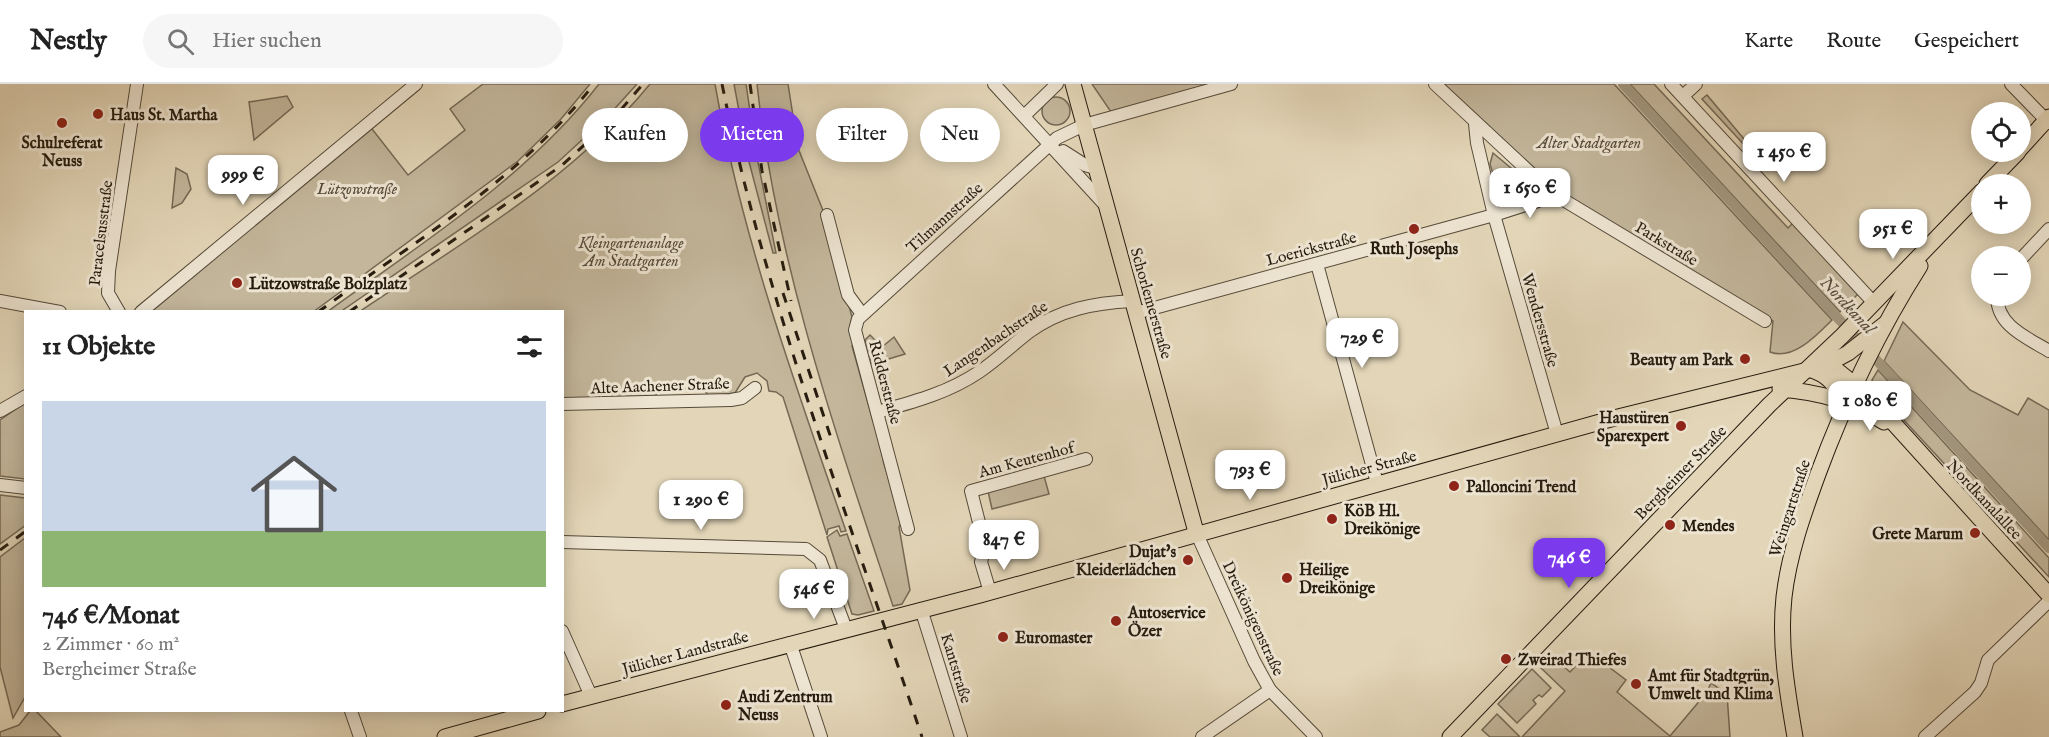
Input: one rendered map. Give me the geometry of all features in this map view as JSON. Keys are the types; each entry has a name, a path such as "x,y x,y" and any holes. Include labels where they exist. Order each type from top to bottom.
{"main road":[{"name":"Schorlemerstraße","path":"1073,84 1197,532"},
{"path":"2031,138 2048,120"},
{"path":"1996,174 2008,162"},
{"path":"1688,400 1697,403 1757,388 1804,390 1866,360 1874,303 1971,202"},
{"path":"1829,377 1812,353 1846,339 1873,322 1936,241"},
{"path":"1829,377 1846,339 1873,322"},
{"name":"Bergheimer Straße","path":"1450,737 1786,389 1829,377 1846,339"},
{"path":"1786,389 1810,380 1829,377"},
{"name":"Jülicher Straße","path":"1618,417 1675,395 1829,377"},
{"name":"Jülicher Straße","path":"921,609 990,592 1197,532 1618,417 1756,383 1829,377"},
{"name":"Nordkanalallee","path":"1829,377 1863,408 1895,427"},
{"name":"Nordkanalallee","path":"1829,377 1895,427 2049,595"},
{"name":"Weingartstraße","path":"1796,737 1784,673 1784,597 1799,524 1839,418 1829,377"},
{"name":"Jülicher Landstraße","path":"564,703 921,609"},
{"path":"445,737 463,735 535,712"}],"street":[{"name":"Paracelsusstraße","path":"112,310 108,294 109,271 137,84"},
{"path":"994,84 1106,206"},
{"path":"1024,116 1057,84"},
{"name":"Tilmannstraße","path":"862,314 1048,144 1084,125 1231,84"},
{"name":"Parkstraße","path":"1435,84 1552,193 1765,321"},
{"path":"1671,84 1874,303"},
{"path":"1683,96 1696,84"},
{"path":"2011,84 2048,120"},
{"path":"143,310 408,86"},
{"name":"Wendersstraße","path":"1476,124 1477,143 1494,215 1557,434"},
{"path":"1048,144 1085,165 1095,168"},
{"name":"Loerickstraße","path":"1134,307 1317,264 1494,215 1538,201 1552,193"},
{"path":"827,215 848,295 862,314"},
{"path":"2031,249 2049,230"},
{"path":"1317,264 1377,483"},
{"path":"0,301 49,310"},
{"name":"Langenbachstraße","path":"877,412 938,394 960,384 1002,356 1029,332 1061,314 1093,303 1134,307"},
{"path":"1999,306 2008,325 2049,351"},
{"name":"Ridderstraße","path":"862,314 855,330 908,529"},
{"name":"Alte Aachener Straße","path":"564,404 731,400 742,398 755,388"},
{"path":"0,411 24,397"},
{"name":"Am Keutenhof","path":"990,592 981,562 985,546 971,491 1086,459"},
{"path":"0,485 24,488"},
{"name":"Dreikönigenstraße","path":"1197,532 1254,661 1270,690 1316,737"},
{"path":"564,543 807,549 820,560 846,629"},
{"path":"1925,737 1975,692 1981,684 1988,660 2049,601"},
{"name":"Kantstraße","path":"921,609 961,737"},
{"path":"564,635 591,696"},
{"path":"790,643 821,737"},
{"path":"1202,737 1270,690"},
{"path":"351,712 360,737"}],"green space":[{"name":"Lützowstraße","path":"483,84 590,84 561,119 518,161 316,310 149,310 369,125 408,175 465,130 450,109"},
{"path":"599,84 637,84 615,108 582,108 582,140 558,162 343,310 330,310 436,234 539,150"},
{"name":"Kleingartenanlage Am Stadtgarten","path":"650,84 715,84 720,108 700,108 700,162 731,162 755,254 789,366 846,531 841,532 839,526 828,529 827,535 783,397 776,392 769,391 767,381 757,373 745,377 735,393 709,396 703,389 662,389 653,397 564,398 564,310 362,310 475,235 550,181 582,154 582,162 688,162 688,108 629,108"},
{"path":"734,84 746,84 750,108 738,108"},
{"path":"757,84 788,84 792,108 760,108"},
{"path":"1092,84 1214,84 1111,112"},
{"name":"Alter Stadtgarten","path":"1441,84 1614,84 1832,320 1796,350 1779,354 1770,352 1773,321 1561,196"},
{"path":"1630,84 1654,84 1788,228 1793,223 1858,294 1840,312"},
{"path":"1707,95 1760,158 1758,160 1702,99"},
{"path":"287,96 293,107 254,140 249,102"},
{"path":"1056,97 1066,101 1070,111 1066,121 1056,125 1046,121 1042,111 1046,101"},
{"path":"1493,153 1529,183 1532,188 1530,194 1505,202 1501,200 1490,164"},
{"path":"749,162 758,162 776,253 773,253"},
{"path":"768,162 804,162 824,213 852,317 850,327 856,344 852,346 873,421 876,421 884,464 903,520 899,527 910,590 902,604 893,606 830,413 778,217"},
{"path":"176,168 187,174 191,189 182,203 172,208"},
{"path":"1903,322 1970,390 2018,415 2028,398 2049,410 2049,540 1884,361"},
{"path":"870,335 882,347 894,337 905,354 872,364 865,340"},
{"path":"1878,370 2049,558 2049,577 1877,391 1872,380"},
{"path":"24,404 24,479 0,476 0,420"},
{"path":"1044,476 1049,494 992,509 988,491"},
{"path":"0,495 24,498 24,526 0,544"},
{"path":"837,530 840,536 847,534 874,611 858,615 852,614 827,537"},
{"path":"24,539 24,699 13,718 0,667 0,557"},
{"path":"1589,652 1626,680 1617,692 1670,736 1707,692 1711,683 1727,694 1730,737 1522,737 1565,691 1541,668 1553,657 1570,672"},
{"path":"1532,669 1551,688 1542,697 1539,695 1533,700 1536,704 1517,723 1498,704"},
{"path":"29,712 37,712 61,737 0,737 0,732 19,725"},
{"path":"1497,714 1520,737 1490,737 1482,730"}],"waterway":[{"name":"Nordkanal","path":"1623,84 2049,548"}],"railway":[{"path":"321,310 428,234 499,179 533,150 594,84"},
{"path":"352,310 561,166 612,120 643,84"},
{"path":"722,84 762,250 786,332 922,737"},
{"path":"750,84 762,171 791,301"},
{"path":"783,293 832,441"},
{"path":"0,550 24,532"}],"place":[{"name":"Haus St. Martha","path":"98,114"},
{"name":"Schulreferat Neuss","path":"62,123"},
{"name":"Ruth Josephs","path":"1414,229"},
{"name":"Lützowstraße Bolzplatz","path":"237,283"},
{"name":"Beauty am Park","path":"1745,359"},
{"name":"Haustüren Sparexpert","path":"1681,426"},
{"name":"Palloncini Trend","path":"1454,486"},
{"name":"KöB Hl. Dreikönige","path":"1332,519"},
{"name":"Mendes","path":"1670,525"},
{"name":"Grete Marum","path":"1975,533"},
{"name":"Dujat's Kleiderlädchen","path":"1188,560"},
{"name":"Heilige Dreikönige","path":"1287,578"},
{"name":"Autoservice Özer","path":"1116,621"},
{"name":"Euromaster","path":"1003,637"},
{"name":"Zweirad Thiefes","path":"1506,659"},
{"name":"Amt für Stadtgrün, Umwelt und Klima","path":"1636,684"},
{"name":"Audi Zentrum Neuss","path":"726,705"}]}
